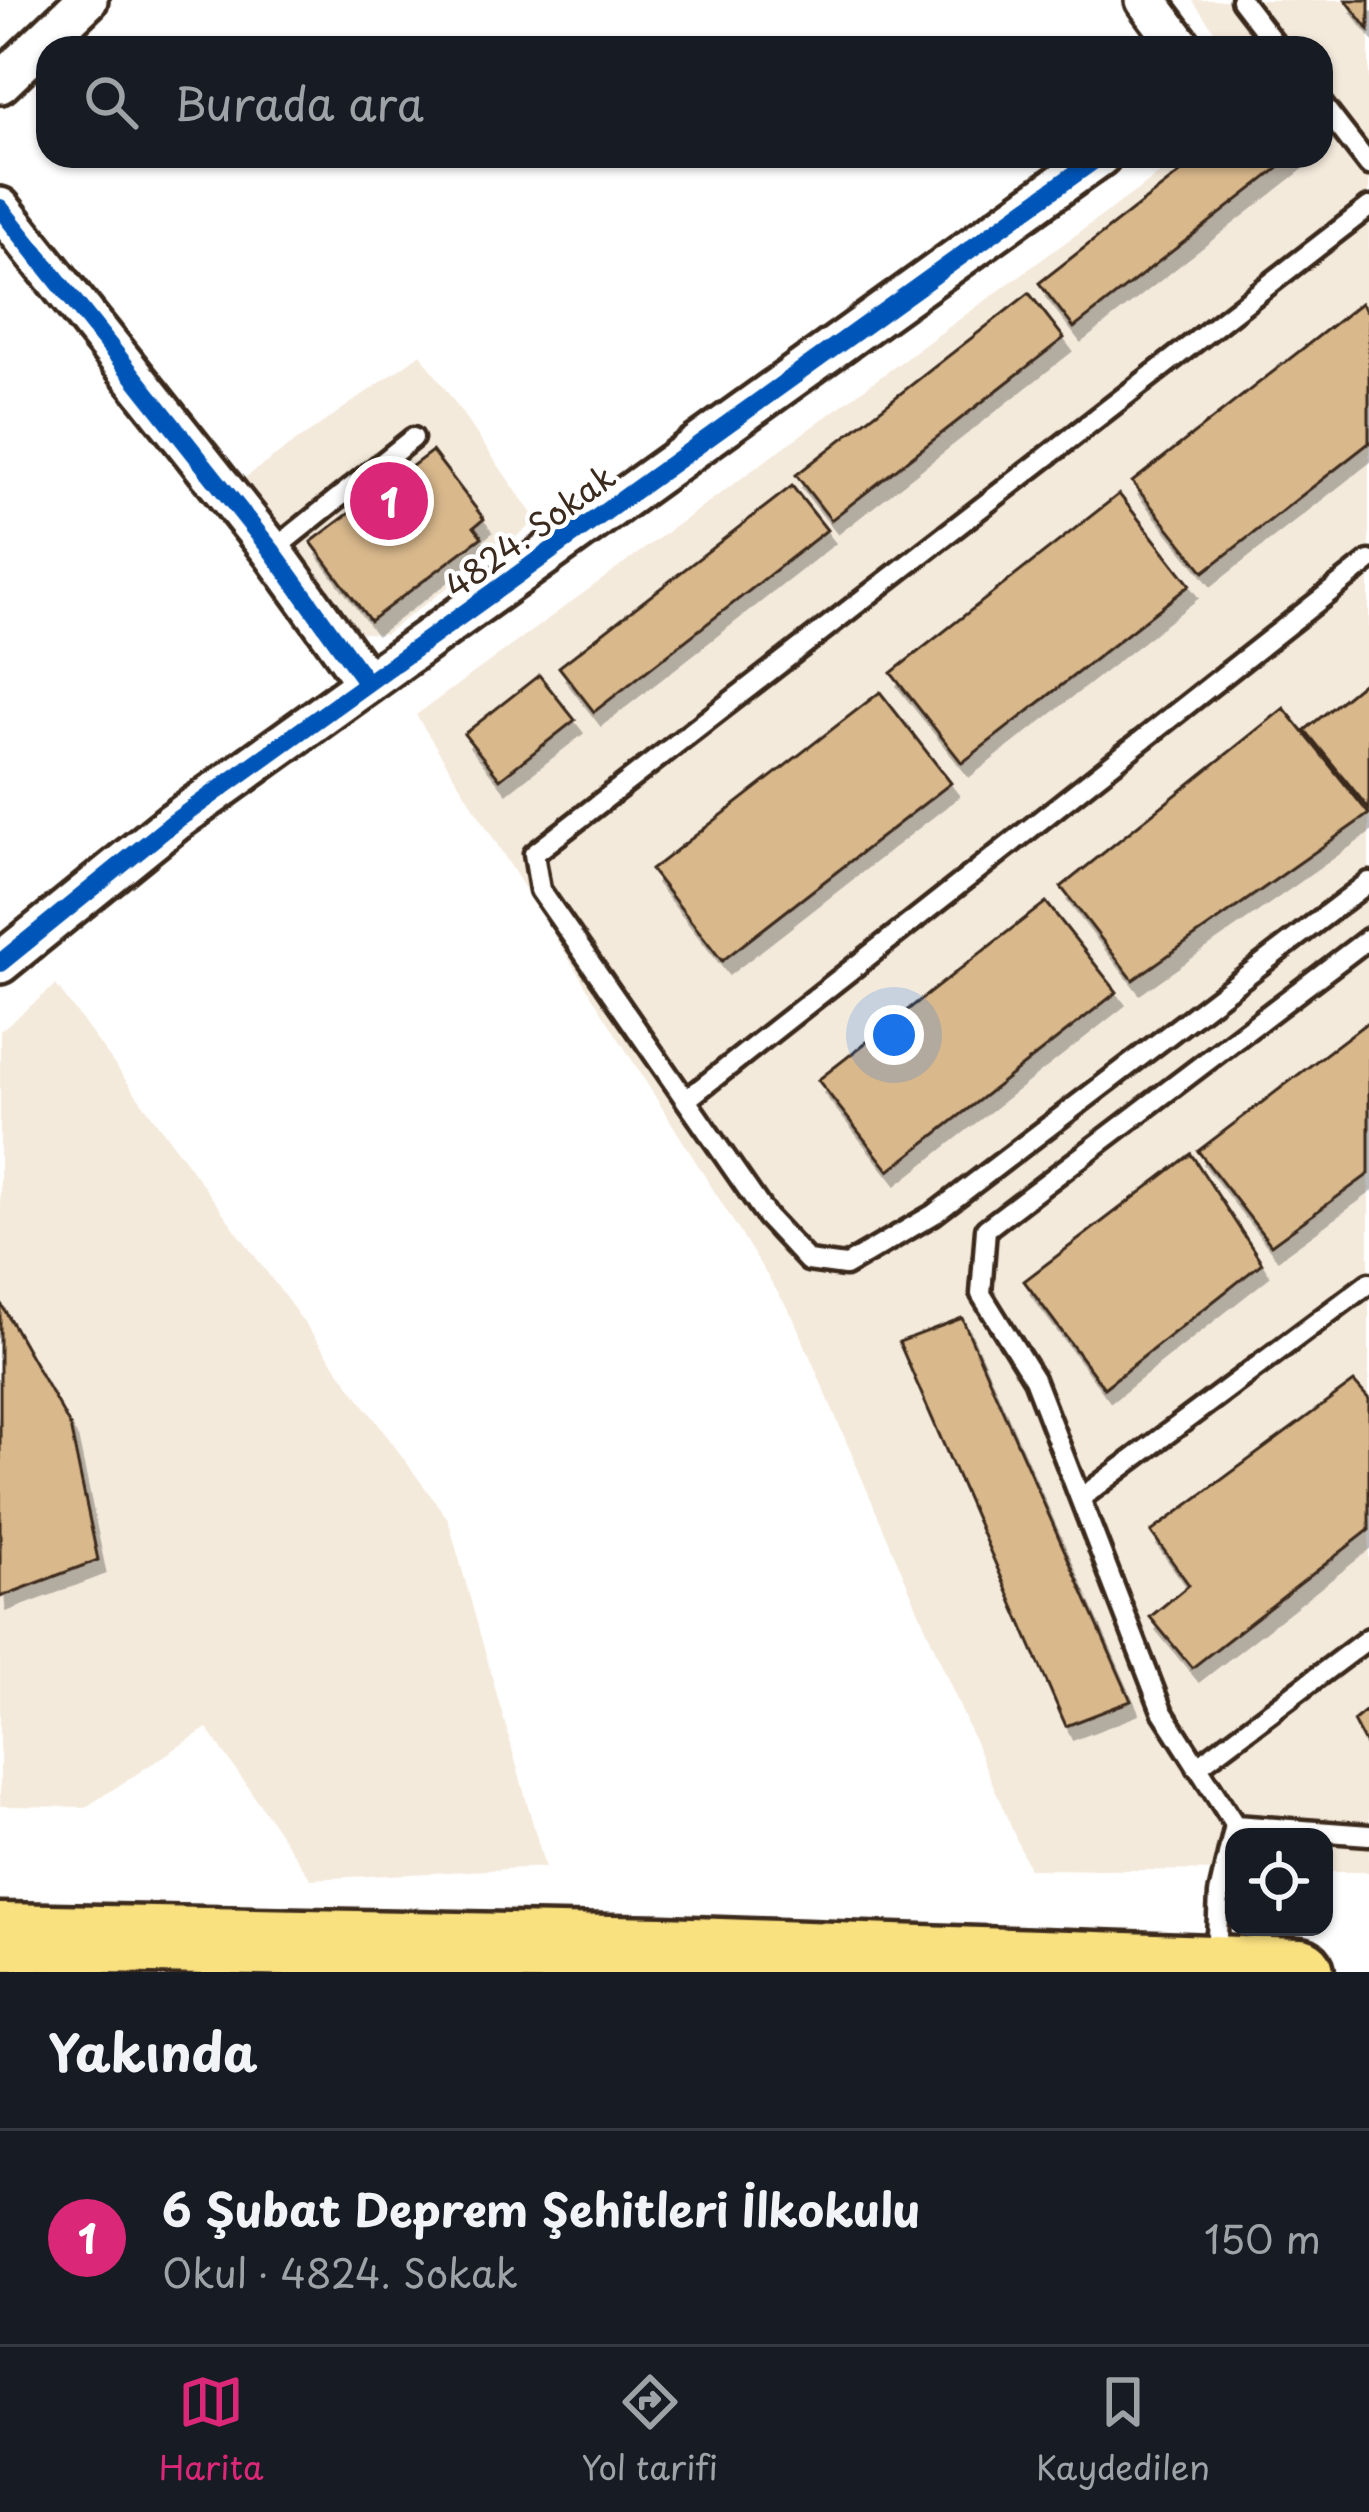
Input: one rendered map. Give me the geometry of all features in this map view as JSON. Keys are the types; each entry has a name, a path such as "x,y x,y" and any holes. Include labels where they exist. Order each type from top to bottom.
{"highway":[{"path":"0,1936 663,1950 1300,1972"}],"street":[{"path":"49,36 87,0"},
{"path":"1146,0 1173,36"},
{"path":"0,83 36,49"},
{"name":"4824. Sokak","path":"0,963 174,822 1083,168"},
{"path":"0,208 272,551 368,683"}],"lane":[{"path":"1241,0 1269,36"},
{"path":"1333,118 1369,165"},
{"path":"1369,207 534,854 540,890 767,1217 808,1262 844,1266 934,1214 1369,882"},
{"path":"272,551 413,438"},
{"path":"686,1100 1369,561"},
{"path":"1215,1969 1220,1894 1235,1825 1162,1712 1034,1379 981,1294 986,1229 1369,938"},
{"path":"1082,1498 1369,1283"},
{"path":"1197,1767 1369,1638"},
{"path":"1235,1825 1369,1835"}],"shaded area":[{"path":"1192,0 1369,0 1369,1872 1333,1872 1333,1828 1225,1828 1225,1871 1029,1869 793,1317 416,715 1168,168 1333,168 1333,36 1218,36"},
{"path":"421,354 537,521 385,634 348,632 240,481"},
{"path":"56,985 448,1519 545,1867 311,1879 207,1728 86,1807 0,1806 0,1031"}],"building":[{"path":"1346,0 1369,0 1369,30"},
{"path":"1187,168 1279,168 1074,328 1039,283"},
{"path":"1029,293 1064,338 831,520 796,475"},
{"path":"1361,303 1369,314 1369,443 1204,572 1132,482"},
{"path":"432,451 484,519 474,527 482,537 370,621 311,542"},
{"path":"792,486 827,530 594,712 559,667"},
{"path":"1119,494 1190,585 962,763 891,673"},
{"path":"539,675 575,720 500,779 464,734"},
{"path":"1369,678 1369,809 1305,730"},
{"path":"880,692 951,783 722,961 651,870"},
{"path":"1284,708 1369,814 1133,980 1061,887"},
{"path":"1046,902 1117,992 889,1171 818,1080"},
{"path":"1369,1021 1369,1174 1271,1245 1198,1151"},
{"path":"1191,1154 1262,1263 1104,1388 1024,1281"},
{"path":"0,1302 70,1426 98,1560 0,1597"},
{"path":"962,1318 1131,1701 1066,1726 899,1342"},
{"path":"1354,1382 1369,1399 1369,1530 1192,1668 1150,1617 1189,1585 1151,1532"},
{"path":"1369,1708 1369,1751 1353,1721"}],"cycle path":[{"path":"0,963 174,822 1083,168"},
{"path":"0,208 272,551 367,683"}],"place":[{"name":"6 Şubat Deprem Şehitleri İlkokulu","path":"389,501"}]}
